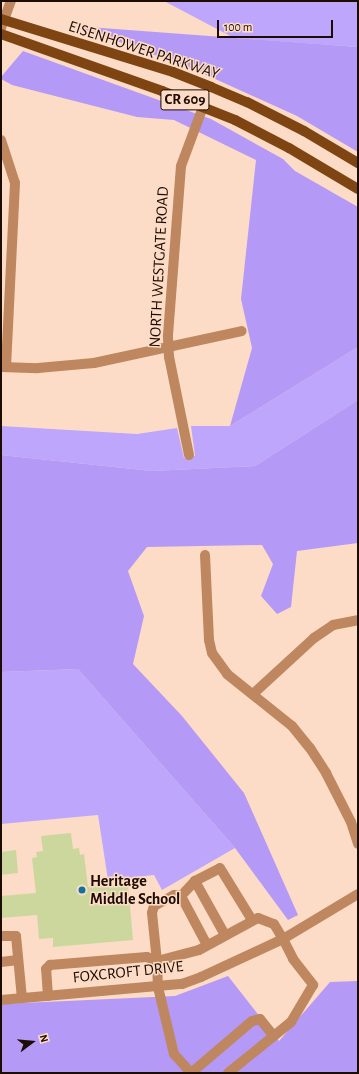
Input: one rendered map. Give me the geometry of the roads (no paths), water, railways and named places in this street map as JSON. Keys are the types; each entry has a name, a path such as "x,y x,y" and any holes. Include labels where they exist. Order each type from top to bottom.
{"main road":[{"name":"EISENHOWER PARKWAY","path":"2,22 173,72 211,87 247,102 304,131 358,163"},
{"name":"EISENHOWER PARKWAY","path":"1,34 162,91 235,120 290,148 358,189"}],"street":[{"path":"2,22 11,1"},
{"name":"NORTH WESTGATE ROAD","path":"189,455 168,347 177,199 181,166 203,107"},
{"path":"1,140 15,183 3,367 67,367 94,363 242,332"},
{"path":"205,555 209,640 212,653 227,674 292,726 310,748 326,773 351,822 358,844"},
{"path":"253,694 314,638 333,625 358,620"},
{"path":"181,896 195,881 220,868 252,920"},
{"path":"195,881 224,935"},
{"name":"FOXCROFT DRIVE","path":"1,1000 182,984 201,978 283,939 358,894"},
{"path":"181,896 174,895 154,906 152,913 158,987 174,1054 190,1073 252,1021 260,1019 274,1036"},
{"path":"181,896 207,945"},
{"path":"48,996 46,969 50,965 147,957 157,961 199,950 224,935 258,918 274,924 293,959 313,985 291,1022 228,1073"},
{"path":"1,936 16,936 22,998"},
{"path":"1,962 18,960"}],"place":[{"name":"Heritage Middle School","path":"82,890"}]}
